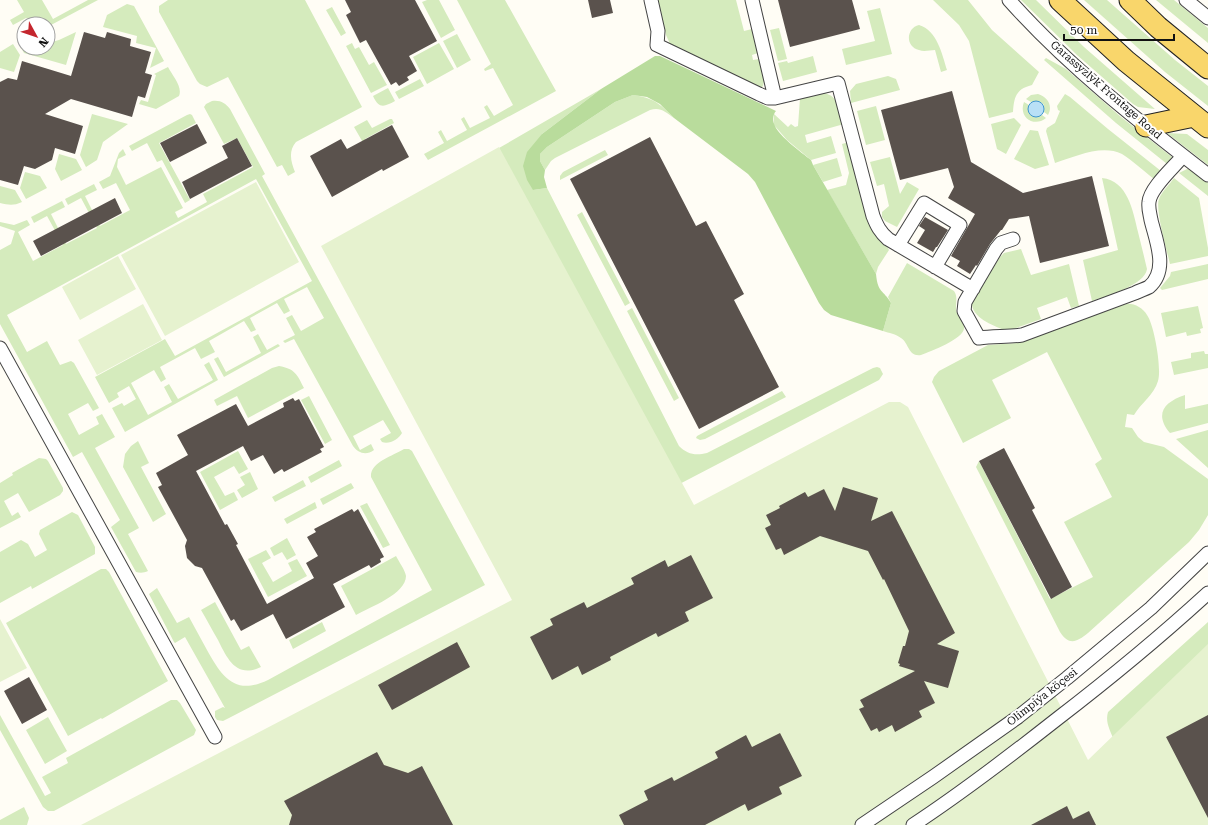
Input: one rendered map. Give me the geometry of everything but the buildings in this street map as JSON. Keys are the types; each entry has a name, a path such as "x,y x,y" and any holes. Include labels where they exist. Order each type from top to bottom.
{"main road":[{"path":"1060,0 1099,38 1201,121"},
{"path":"1130,0 1158,27 1208,68"},
{"path":"1146,126 1201,121"}],"street":[{"path":"650,0 658,31 657,45 768,98 775,98 838,83 875,221 881,232 888,239 973,289"},
{"path":"752,0 775,98"},
{"name":"Garassyzlyk Frontage Road","path":"1010,0 1070,62 1146,126 1208,175"},
{"path":"1186,0 1208,18"},
{"path":"1013,239 1001,243 996,249 965,302 964,311 978,338 1022,335 1148,287 1156,279 1160,270 1160,259 1148,201 1156,187 1183,156"},
{"path":"898,245 924,203 960,225 935,266"},
{"path":"0,348 215,737"},
{"name":"Olimpiýa köçesi","path":"862,825 933,778 1018,717 1151,608 1208,552"},
{"path":"913,825 948,802 1076,704 1167,630 1208,593"}],"green space":[{"path":"17,0 42,0 51,16 17,16 24,12"},
{"path":"88,0 98,0 56,22 56,17"},
{"path":"168,0 305,0 362,107 296,142 293,145 291,153 291,160 295,172 288,176 282,165 277,167 228,77 207,87 197,81 159,12 159,6"},
{"path":"427,0 439,0 455,30 441,38 422,2"},
{"path":"457,0 505,0 556,91 428,160 424,154 444,143 438,132 441,130 447,141 467,130 461,119 464,117 470,128 490,118 484,107 487,105 494,116 513,105 493,68 485,71 484,69 491,64"},
{"path":"658,0 736,0 744,31 752,29 758,53 752,55 753,60 759,59 764,81 763,86 761,88 670,44 666,35"},
{"path":"933,0 968,0 992,30 1039,72 1032,85 1022,89 1017,94 1013,112 989,118 969,41 959,25"},
{"path":"1021,0 1036,0 1084,47 1155,109 1138,107 1133,104 1077,55"},
{"path":"1084,0 1107,0 1175,60 1208,86 1208,106 1165,72"},
{"path":"1156,0 1174,0 1208,28 1208,43"},
{"path":"127,4 134,6 164,61 150,68 156,48 136,43 137,36 103,27 107,15"},
{"path":"332,7 346,33 341,36 326,10"},
{"path":"880,8 892,54 846,65 842,49 875,41 867,11"},
{"path":"16,17 16,23 13,25 10,20"},
{"path":"919,25 930,32 938,43 947,70 941,72 935,50 921,51 914,48 909,42 910,33"},
{"path":"779,28 787,59 778,61 770,30"},
{"path":"76,32 66,65 34,56 56,56 56,41"},
{"path":"457,34 471,60 457,68 443,41"},
{"path":"352,43 355,49 359,47 369,65 374,62 387,85 371,93 346,46"},
{"path":"439,43 454,69 427,84 413,57"},
{"path":"13,44 16,49 16,56 20,56 14,72 0,68 0,52"},
{"path":"655,56 660,56 776,111 773,120 777,130 791,144 811,160 876,274 878,285 891,303 883,331 831,315 824,310 755,182 748,174 674,118 660,104 647,97 633,95 615,102 547,147 540,154 540,161 545,170 544,177 547,188 533,190 527,180 523,166 527,152 542,134 601,89"},
{"path":"813,56 817,72 783,81 778,63 787,61 788,63"},
{"path":"1046,58 1066,69 1121,117 1172,157 1167,164 1116,123 1044,60"},
{"path":"168,67 180,89 179,96 156,109 139,104 141,100 148,102 156,75 154,74"},
{"path":"888,76 896,79 900,90 851,103 850,91 856,84"},
{"path":"420,79 424,86 399,99 395,92"},
{"path":"388,88 395,101 388,105 382,106 377,103 373,96"},
{"path":"601,89 542,134 533,190 547,188 679,446 692,454 707,453 873,368 880,368 883,374 879,380 645,502 499,148"},
{"path":"824,93 833,97 836,101 844,124 805,135 807,143 831,136 836,153 811,160 787,140 774,125 774,114 788,127 791,124 795,127 798,126 800,98"},
{"path":"1065,94 1161,171 1154,179 1122,154 1114,151 1105,150 1088,152 1055,163 1046,131 1047,128 1055,123 1060,111 1058,110 1057,106"},
{"path":"633,95 656,102 674,118 657,109 650,110 555,158 545,170 540,161 540,154 547,147 615,102"},
{"path":"1031,95 1042,95 1049,102 1050,108 1048,115 1044,112 1044,105 1041,102 1031,102 1026,99"},
{"path":"212,101 222,102 230,109 265,174 262,176 402,433 394,441 388,443 382,442 380,439 391,433 383,420 353,436 360,450 371,444 374,450 368,453 362,453 357,450 353,446 294,339 285,343 283,341 295,335 286,318 292,315 301,331 324,318 307,287 284,299 290,311 284,314 277,303 250,318 256,330 251,332 244,321 209,341 215,352 201,359 195,348 160,367 166,379 161,382 154,370 131,383 148,415 172,402 164,387 169,384 178,399 213,380 204,365 209,362 218,380 125,432 112,408 122,403 124,406 136,399 129,386 117,393 119,397 109,403 95,377 165,339 175,356 312,281 256,179 7,315 27,352 47,341 60,365 71,361 74,363 99,408 93,411 88,403 68,414 79,435 99,424 96,417 102,414 115,437 95,448 139,528 128,534 148,571 136,572 111,527 120,520 82,452 73,457 0,324 0,250 11,244 15,231 0,226 0,222 14,225 27,220 30,225 18,232 33,261 63,245 47,216 34,223 31,217 62,201 65,207 51,214 66,244 97,228 81,198 68,205 65,199 94,184 97,190 85,196 100,226 130,210 116,183 103,189 99,182 110,176 119,153 123,149 126,155 118,159 117,167 126,185 161,167 183,208 175,212 178,218 207,202 203,194 253,167 237,138 224,144 204,107"},
{"path":"1024,102 1029,105 1029,113 1039,116 1042,115 1046,118 1037,122 1028,119 1023,112"},
{"path":"876,106 885,140 866,145 857,111"},
{"path":"92,114 128,124 103,142 97,160 86,167 80,155"},
{"path":"190,114 196,123 159,143 190,200 185,203 162,160 157,162 147,143 132,151 129,146"},
{"path":"1014,118 1021,125 1006,154 997,149 991,124"},
{"path":"392,119 394,123 365,139 368,145 365,146 354,127 367,120 372,128"},
{"path":"1030,130 1038,131 1049,165 1035,169 1014,159"},
{"path":"1167,133 1187,134 1208,150 1208,165"},
{"path":"849,142 872,230 889,250 878,267 876,274 827,190 846,185 849,173 842,144"},
{"path":"499,147 694,505 889,402 900,402 908,407 1088,760 1208,644 1208,825 81,825 512,600 321,246"},
{"path":"605,150 608,155 560,180 560,176 563,172"},
{"path":"59,154 76,159 82,170 61,181 55,169"},
{"path":"890,157 900,194 907,182 919,189 897,227 885,221 882,217 882,212 889,206 884,184 877,186 870,162"},
{"path":"837,158 842,176 823,182 813,165"},
{"path":"1187,169 1191,169 1208,183 1208,196 1179,173"},
{"path":"25,172 40,176 47,188 26,199 20,188"},
{"path":"1102,178 1111,180 1118,185 1128,198 1134,215 1147,269 1145,275 1133,285 1092,301 1083,260 1118,250"},
{"path":"1174,178 1199,198 1208,248 1208,256 1170,264 1160,221 1158,204 1162,193"},
{"path":"256,182 299,262 165,336 121,255"},
{"path":"0,186 15,190 22,202 11,205 0,203"},
{"path":"582,212 630,303 625,306 577,215"},
{"path":"1021,249 1031,275 1069,264 1079,306 1071,308 1067,297 1037,308 1041,319 1008,331 988,323 978,316 972,307 972,301 1000,257 1004,253"},
{"path":"118,256 136,289 80,320 62,287"},
{"path":"907,263 954,291 956,296 956,310 964,325 963,331 954,340 921,355 911,352 904,340 883,331 891,303 888,297"},
{"path":"1208,264 1208,279 1162,290 1160,288 1170,276 1171,272"},
{"path":"143,304 162,340 97,375 78,340"},
{"path":"1126,304 1132,304 1141,308 1150,320 1157,347 1159,375 1154,391 1134,415 1127,414 1125,427 1132,428 1138,437 1144,442 1164,447 1208,479 1208,515 1199,530 1189,542 1088,633 1080,639 1070,641 1060,632 976,467 979,461 1050,599 1093,577 1064,522 1112,497 1095,464 1102,459 1047,352 992,380 1011,418 963,443 932,382 939,371 988,345 1018,343"},
{"path":"1198,306 1203,328 1200,329 1201,333 1187,336 1186,332 1166,337 1161,313"},
{"path":"632,308 679,398 674,401 627,311"},
{"path":"258,334 267,350 278,344 280,346 224,377 214,359 218,357 226,372 261,353 253,337"},
{"path":"1204,351 1205,354 1208,354 1208,368 1174,375 1171,362 1191,358 1191,353"},
{"path":"279,366 289,369 295,373 304,388 248,418 237,396 217,406 214,400 272,368"},
{"path":"782,391 786,397 705,439 700,440 696,438 697,436"},
{"path":"1185,395 1185,409 1208,404 1208,423 1170,433 1165,426 1162,414 1167,405"},
{"path":"309,396 332,440 325,444 301,400"},
{"path":"1208,430 1208,468 1176,439"},
{"path":"138,441 149,463 141,467 166,514 153,522 123,467 125,454 131,446"},
{"path":"404,449 409,449 412,451 485,585 229,718 223,721 217,720 215,717 215,711 223,707 225,708 185,637 175,643 174,642 149,594 157,588 177,623 189,617 213,660 224,676 238,685 247,686 268,680 432,590 371,477 374,467 378,463"},
{"path":"238,451 248,469 239,474 234,466 214,477 225,496 234,492 238,500 220,510 200,472"},
{"path":"39,458 46,459 48,461 63,488 63,491 60,495 29,512 18,493 4,501 12,516 18,512 21,517 0,528 0,483 13,475 12,473"},
{"path":"339,460 342,466 311,483 308,477"},
{"path":"250,472 258,489 242,498 237,490 245,485 240,477"},
{"path":"303,480 306,486 275,502 272,497"},
{"path":"351,483 354,488 323,505 320,499"},
{"path":"315,502 317,508 287,524 284,519"},
{"path":"367,503 390,545 383,548 360,506"},
{"path":"72,512 78,515 95,547 95,554 32,589 31,586 0,603 0,552 21,540 28,544 35,557 47,550 39,534 40,530"},
{"path":"287,538 296,555 287,560 282,552 274,556 270,548"},
{"path":"266,550 271,558 262,563 273,582 292,571 288,563 297,559 307,576 268,597 248,559"},
{"path":"396,556 406,576 400,589 378,604 356,615 341,586"},
{"path":"101,569 106,569 109,572 168,681 102,719 101,718 68,736 6,623"},
{"path":"215,602 241,650 249,646 261,667 252,670 245,670 234,665 229,660 201,610"},
{"path":"0,619 27,668 0,682"},
{"path":"322,622 326,631 293,649 289,640"},
{"path":"1208,622 1208,659 1114,740 1108,723 1108,712"},
{"path":"171,700 177,700 180,703 196,730 194,735 54,811 48,811 43,807 0,730 0,715 45,796 51,793 42,777 68,763 66,758"},
{"path":"48,717 67,751 45,764 26,730"},
{"path":"24,807 29,818 27,825 0,825 0,820"}],"water":[{"path":"1033,101 1039,101 1044,106 1042,115 1039,117 1033,117 1028,112 1028,106"}]}
